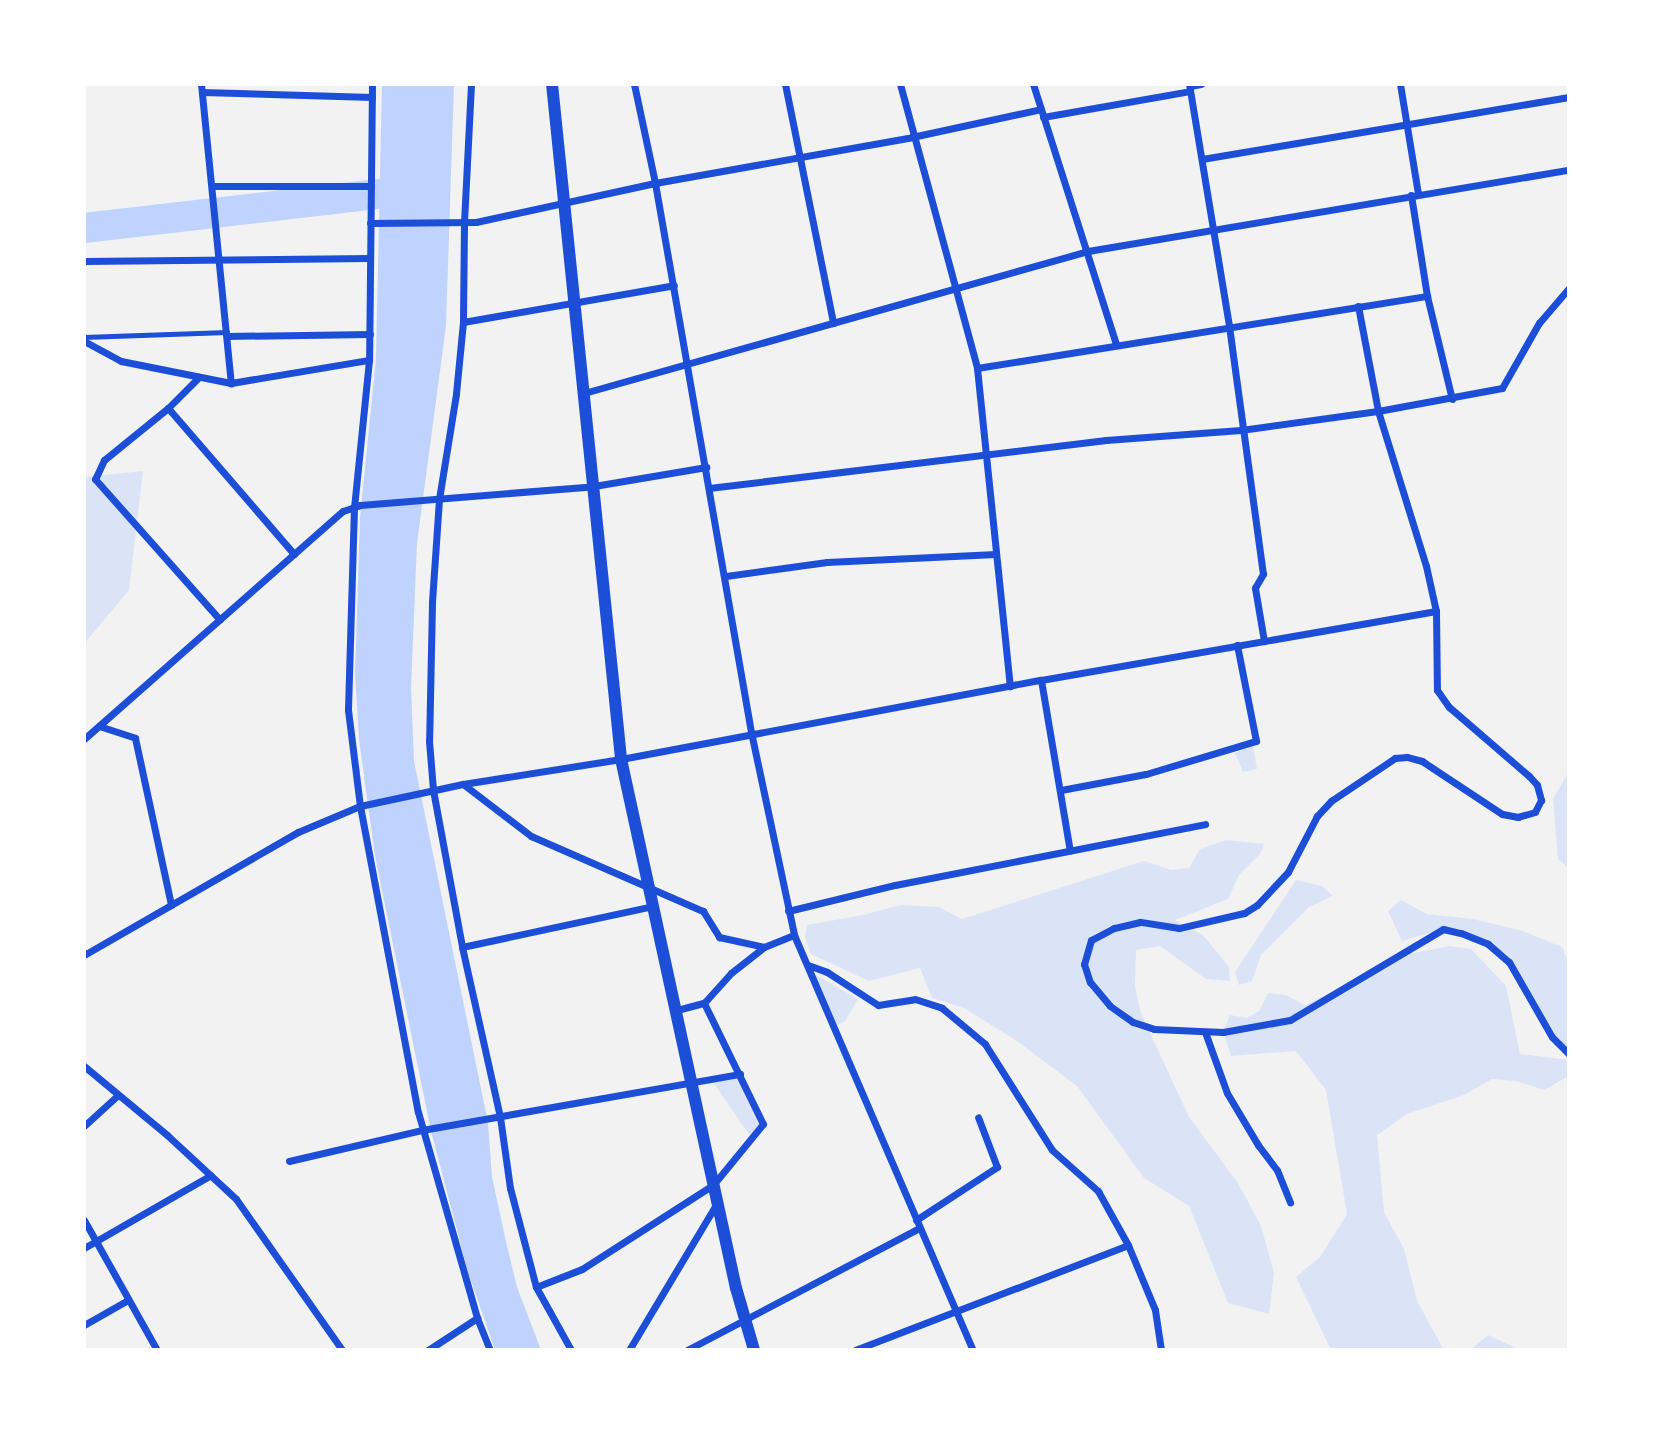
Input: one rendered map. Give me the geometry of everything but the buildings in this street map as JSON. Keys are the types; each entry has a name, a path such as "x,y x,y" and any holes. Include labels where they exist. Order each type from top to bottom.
{"main road":[{"path":"552,84 621,758 717,1203 754,1350"}],"street":[{"path":"372,84 374,223 370,258 370,334 357,506 348,710 424,1130 477,1318 490,1350"},
{"path":"471,84 461,224 463,322 456,394 436,499 429,741 433,790 510,1188 536,1287 571,1350"},
{"path":"634,84 674,285 751,732 794,935 973,1350"},
{"path":"785,84 797,157 833,323"},
{"path":"900,84 912,137 957,288 977,368 1010,686"},
{"path":"1033,84 1116,344"},
{"path":"374,223 461,224 655,183 1202,84"},
{"path":"1400,84 1427,296 1452,399"},
{"path":"1190,87 1215,228 1263,574 1255,588 1264,641"},
{"path":"231,383 201,88 372,97"},
{"path":"1202,159 1569,97"},
{"path":"584,393 1088,251 1569,170"},
{"path":"213,186 372,186"},
{"path":"84,261 370,258"},
{"path":"463,322 674,285"},
{"path":"709,488 986,454 1241,430 1378,411 1502,388 1539,323 1569,288"},
{"path":"977,368 1427,296"},
{"path":"1358,306 1378,411 1426,566 1436,611 1437,690 1449,707 1537,785 1541,800 1535,812 1518,817 1502,814 1422,761 1407,757 1395,758 1324,809 1288,872 1257,905 1244,913 1179,928 1140,922 1114,928 1091,940 1084,964 1090,982 1110,1006 1133,1022 1154,1029 1205,1032 1246,1029 1290,1020 1443,929 1488,944 1509,962 1552,1037 1569,1054"},
{"path":"227,334 370,334"},
{"path":"84,339 121,361 231,383 369,360"},
{"path":"199,377 168,408 104,460 95,479 220,620"},
{"path":"168,408 294,554"},
{"path":"84,740 343,511 357,506 594,486 706,467"},
{"path":"726,576 827,562 996,554"},
{"path":"84,955 298,832 364,805 463,784 1436,611"},
{"path":"1061,790 1146,774 1256,741 1237,645"},
{"path":"1041,680 1070,851"},
{"path":"99,726 135,738 171,905"},
{"path":"463,784 531,836 703,911 719,937 764,947"},
{"path":"788,911 895,885 1205,824"},
{"path":"462,947 654,906"},
{"path":"677,1010 704,1003 731,973 764,947 794,935"},
{"path":"807,964 827,972 878,1005 915,999 942,1008 985,1044 1052,1150 1098,1191 1128,1245 1154,1310 1161,1350"},
{"path":"536,1287 582,1269 713,1185 763,1124 704,1003"},
{"path":"1205,1032 1227,1093 1258,1145 1277,1170 1290,1202"},
{"path":"84,1066 211,1175 253,1222 342,1350"},
{"path":"289,1161 424,1130 692,1080 740,1074"},
{"path":"84,1126 118,1095"},
{"path":"916,1220 997,1167 978,1117"},
{"path":"84,1248 211,1175"},
{"path":"629,1350 717,1203"},
{"path":"84,1220 157,1350"},
{"path":"687,1350 919,1228"},
{"path":"860,1349 955,1308 1128,1245"},
{"path":"84,1325 128,1300"},
{"path":"428,1350 477,1318"}],"lane":[{"path":"84,339 227,334"}],"shaded area":[{"path":"143,471 129,590 84,644 84,477"},
{"path":"1253,746 1257,769 1243,772 1235,753"},
{"path":"1569,771 1569,869 1558,859 1553,799"},
{"path":"1226,840 1264,844 1260,854 1239,875 1228,899 1175,920 1203,935 1229,967 1230,981 1206,979 1160,946 1136,950 1135,986 1140,1011 1189,1117 1238,1183 1261,1226 1274,1273 1269,1314 1228,1303 1189,1206 1144,1178 1077,1086 1017,1041 964,1008 932,998 920,968 869,981 811,954 805,938 807,925 901,905 939,907 962,919 1144,861 1171,870 1189,868 1200,849"},
{"path":"1296,880 1322,886 1333,896 1309,907 1261,955 1252,981 1239,985 1235,972"},
{"path":"1401,900 1427,914 1473,919 1523,931 1562,947 1569,964 1569,1054 1552,1037 1509,962 1488,944 1443,929 1402,941 1388,911"},
{"path":"1449,946 1471,949 1506,986 1520,1054 1569,1060 1569,1079 1565,1078 1544,1090 1516,1081 1492,1079 1464,1095 1407,1114 1377,1135 1384,1212 1404,1249 1417,1301 1444,1350 1331,1350 1296,1277 1320,1257 1347,1214 1326,1090 1296,1051 1231,1056 1223,1032 1230,1015 1247,1018 1259,1011 1268,993 1286,995 1305,1005 1409,954"},
{"path":"811,972 858,999 845,1021 835,1026"},
{"path":"740,1074 763,1124 752,1139 711,1079"},
{"path":"1488,1335 1520,1350 1470,1350"}],"water":[{"path":"382,84 454,84 446,326 417,543 411,688 414,761 488,1123 492,1177 517,1287 541,1350 495,1350 468,1272 431,1131 375,856 359,739 355,674 360,518 376,358"}],"waterway":[{"path":"84,228 413,190"}]}
